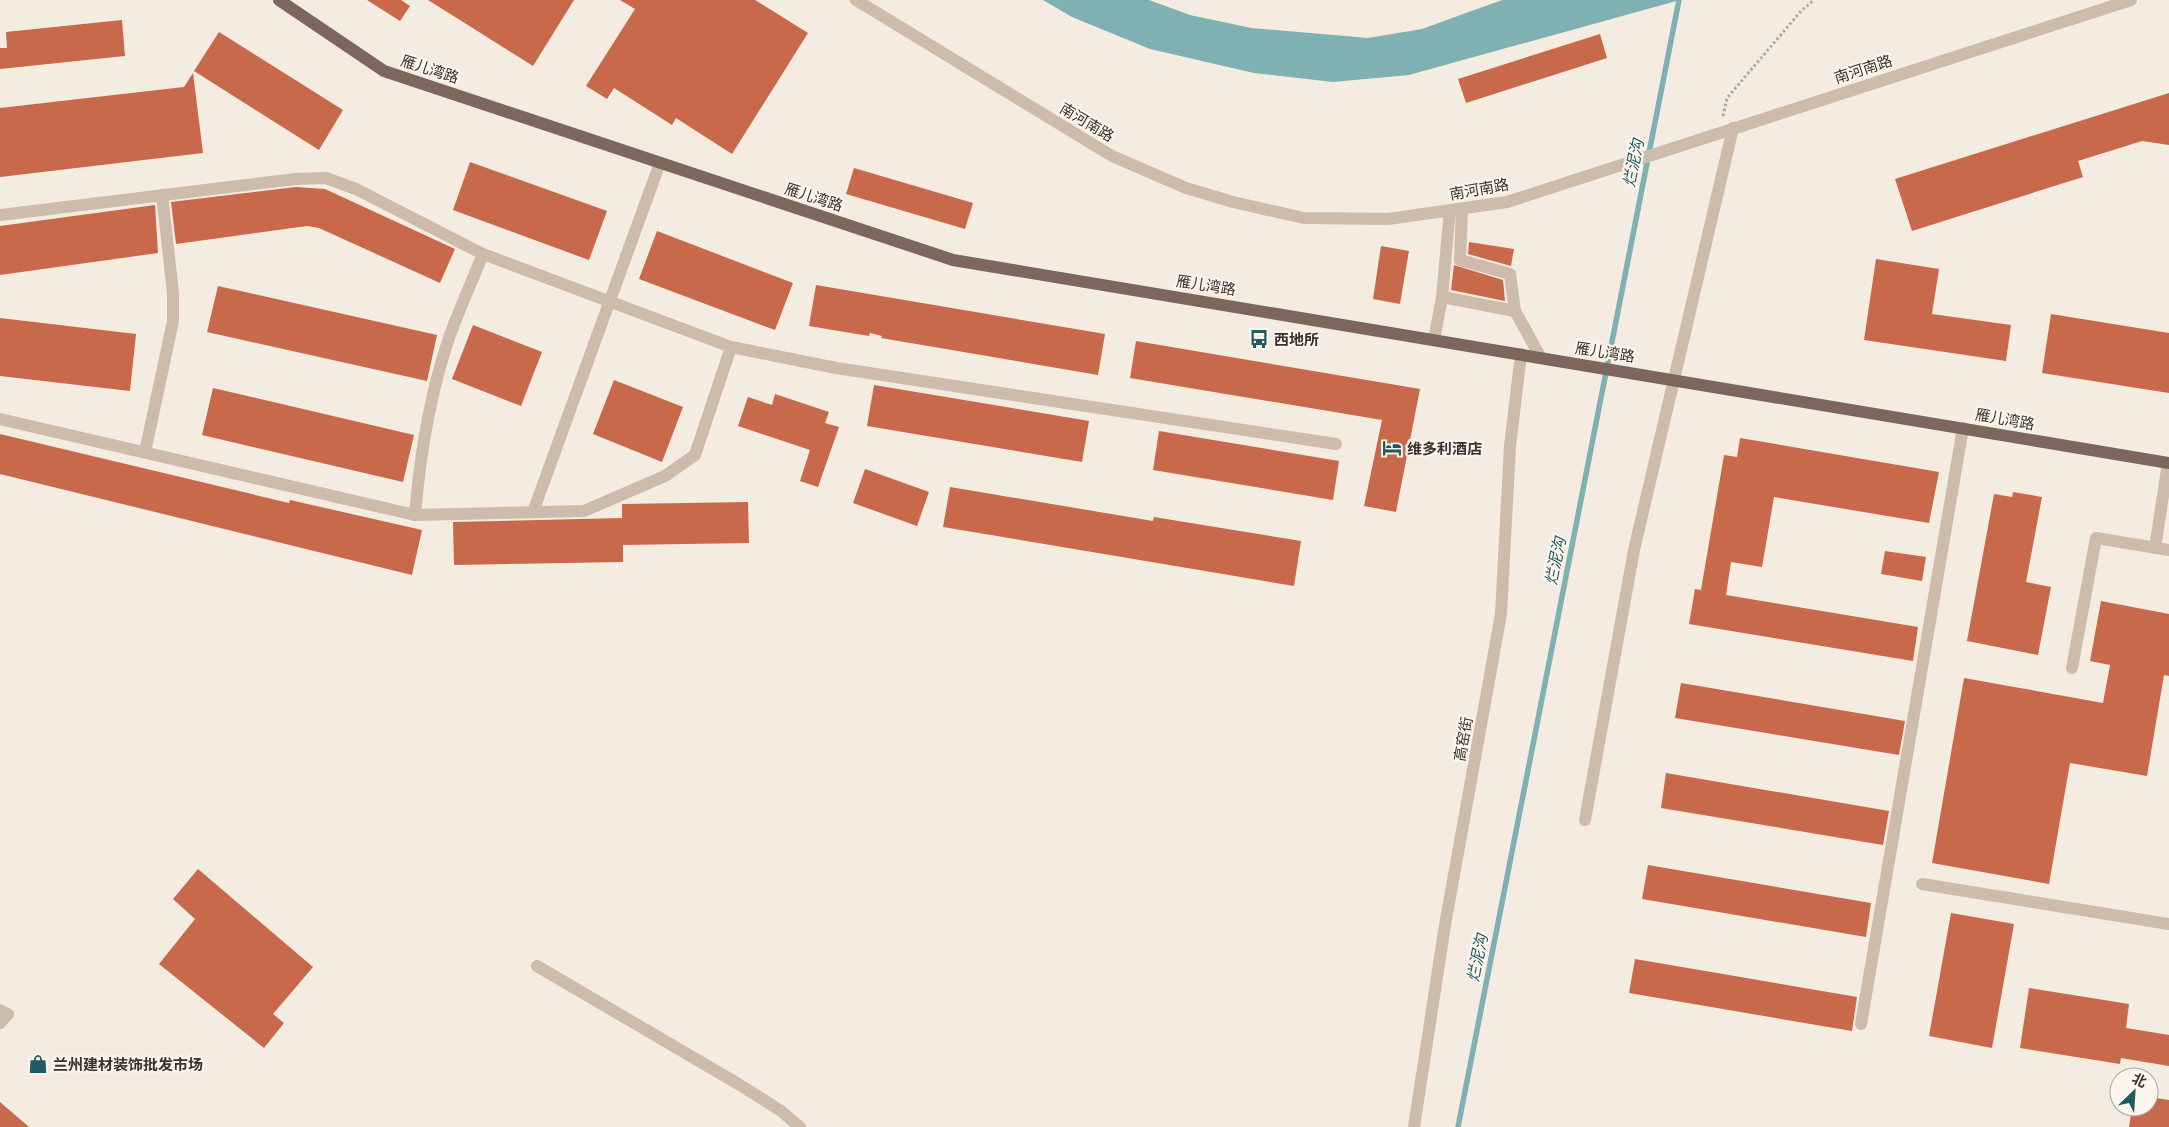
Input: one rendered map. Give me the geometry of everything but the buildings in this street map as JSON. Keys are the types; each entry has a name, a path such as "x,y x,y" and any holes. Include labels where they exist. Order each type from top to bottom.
{"main road":[{"name":"雁儿湾路","path":"280,0 384,71 953,260 2169,463"}],"street":[{"name":"南河南路","path":"856,0 1112,156 1186,188 1233,202 1304,218 1388,219 1507,202 2131,0"},
{"path":"1586,820 1634,550 1733,128"},
{"path":"533,512 660,163"},
{"path":"0,215 295,179 326,178 356,189 483,254 610,300 731,347 836,368 1336,444"},
{"path":"145,452 173,321 173,292 162,195"},
{"path":"1434,340 1456,209"},
{"path":"1456,209 1460,260 1510,274 1515,311 1541,358"},
{"path":"415,515 418,475 427,417 450,336 483,254"},
{"path":"1442,297 1515,311"},
{"path":"0,419 415,515 584,511 665,476 695,455 731,347"},
{"name":"高窑街","path":"1414,1127 1445,925 1502,614 1509,464 1521,354"},
{"path":"1861,1024 1963,428"},
{"path":"2155,548 2169,463"},
{"path":"2072,668 2096,538 2169,550"},
{"path":"1922,884 2169,924"},
{"path":"537,966 740,1085 781,1111 800,1127"},
{"path":"0,1010 8,1014 0,1023"}],"path":[{"path":"1719,133 1727,98 1802,10 1814,0"}],"water":[{"path":"1043,0 1149,0 1190,15 1251,28 1368,38 1422,29 1502,0 1680,0 1409,75 1333,82 1254,73 1150,49 1072,17"}],"waterway":[{"name":"烂泥沟","path":"1458,1127 1679,0"}],"place":[{"name":"西地所","path":"1259,339"},
{"name":"维多利酒店","path":"1392,448"},
{"name":"兰州建材装饰批发市场","path":"38,1064"}]}
